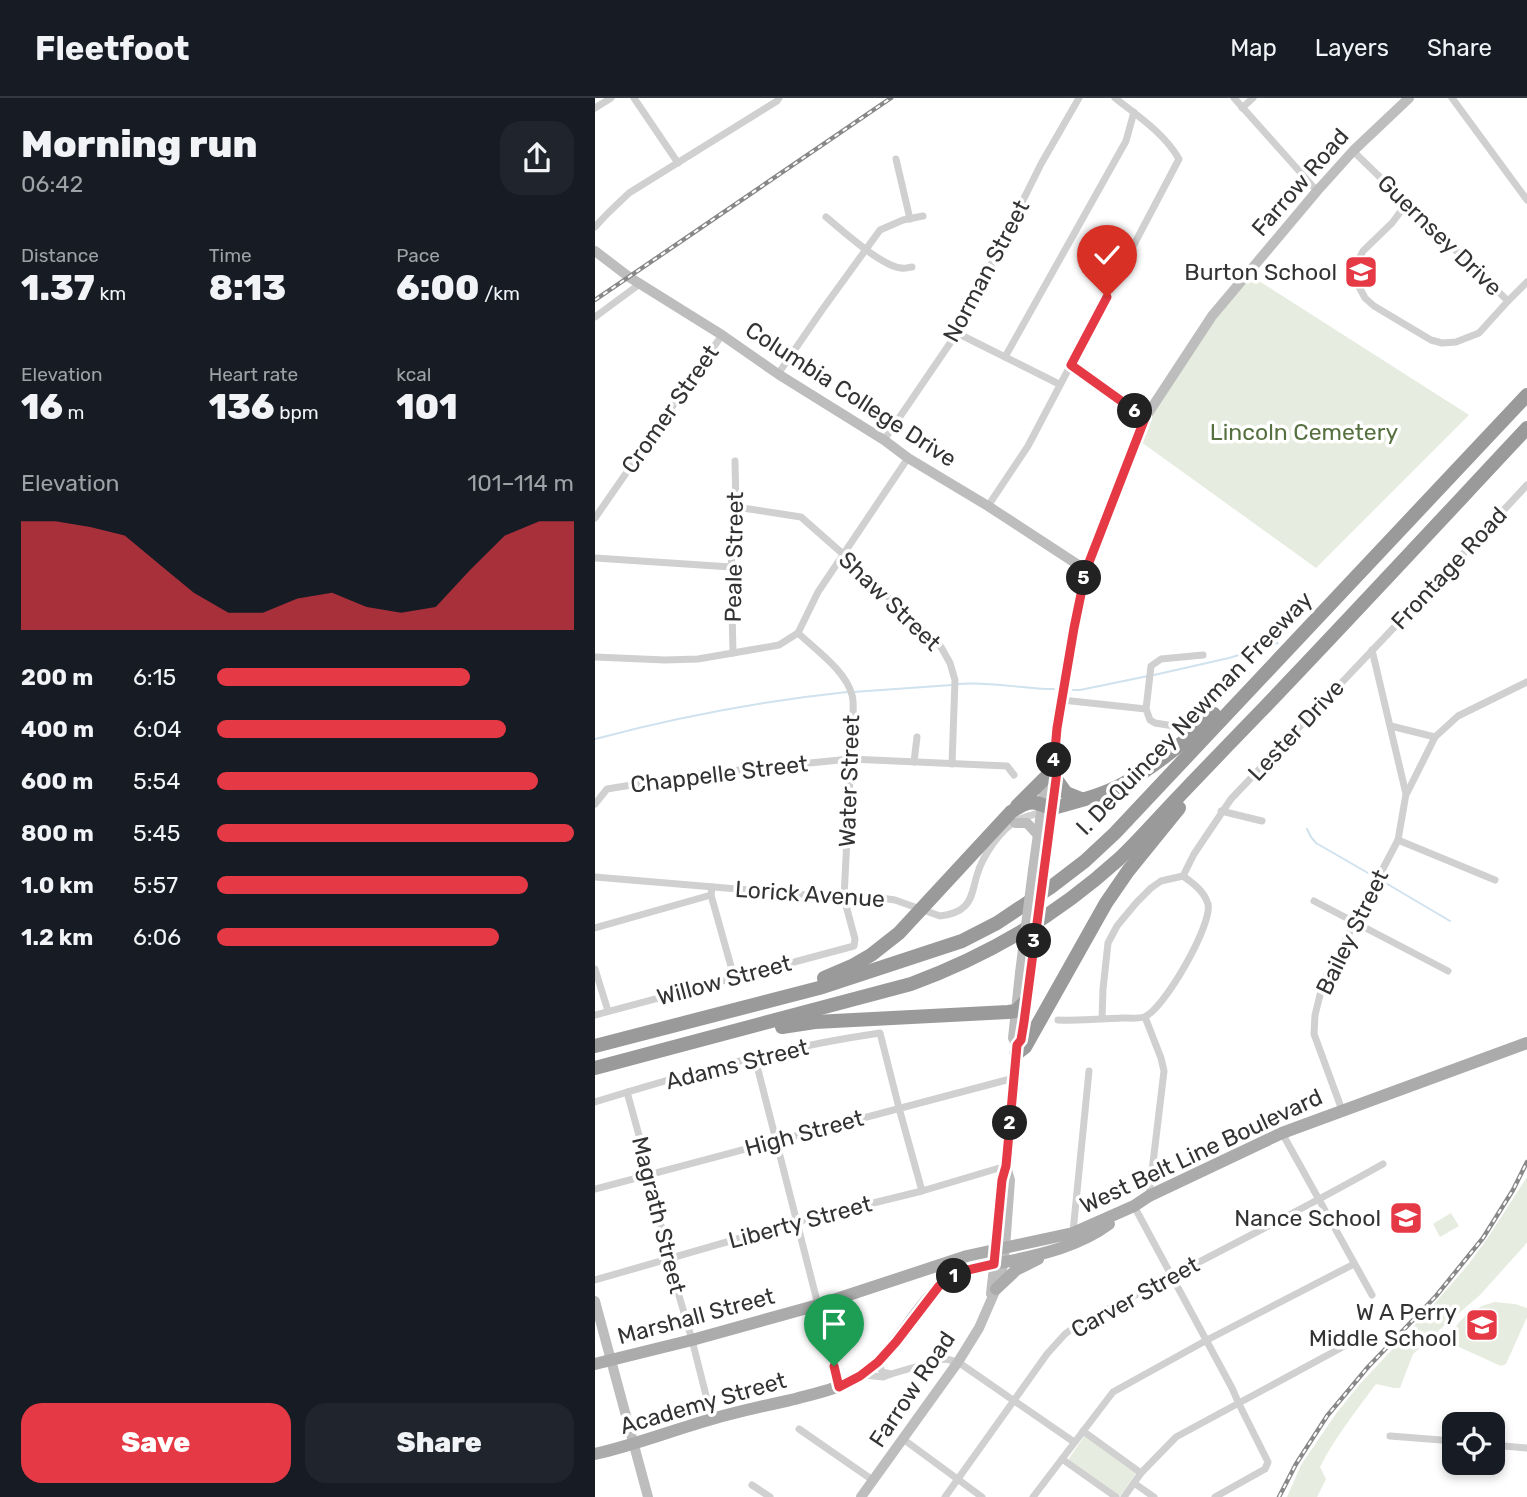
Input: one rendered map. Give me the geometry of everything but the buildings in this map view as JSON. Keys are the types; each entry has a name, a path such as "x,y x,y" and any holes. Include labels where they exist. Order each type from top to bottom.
{"highway":[{"name":"I. DeQuincey Newman Freeway","path":"595,1046 819,988 962,941 997,923 1040,895 1085,861 1115,833 1527,395"},
{"name":"I. DeQuincey Newman Freeway","path":"595,1069 911,984 952,968 1011,938 1078,893 1119,859 1527,428"},
{"path":"1013,817 1021,805 1029,803 1045,809 1100,794 1121,785 1171,752 1248,682 1276,661"},
{"path":"1016,1050 1025,1047 1106,903 1128,871 1183,804 1260,719 1281,690"},
{"path":"765,1002 835,974 871,955 899,933 1051,778 1066,793 1080,799"},
{"path":"661,1051 815,1022 968,1015 1045,998 1055,992"}],"main road":[{"name":"Farrow Road","path":"1020,1002 1020,973 1033,870 1051,778 1047,770 1054,762 1074,628 1086,570 1145,418 1212,316 1353,151 1409,98"},
{"name":"Columbia College Drive","path":"595,251 629,277 722,335 778,374 1086,570"},
{"name":"Farrow Road","path":"861,1497 958,1362 979,1328 993,1295 1010,1180 1006,1166 1016,1050 1013,1038 1031,965 1044,862 1045,809"},
{"path":"1013,817 1027,823 1038,835"},
{"name":"West Belt Line Boulevard","path":"967,1256 1073,1238 1149,1196 1282,1133 1527,1043"},
{"name":"Academy Street","path":"595,1454 712,1419 839,1387 878,1362 939,1286 957,1274 1048,1252 1073,1238"},
{"path":"993,1295 1016,1270 1048,1252"},
{"name":"Marshall Street","path":"595,1364 818,1305 967,1256"},
{"path":"931,1268 939,1286"},
{"path":"595,1301 648,1497"}],"street":[{"path":"595,108 611,98"},
{"path":"634,98 678,163"},
{"name":"Norman Street","path":"884,440 957,333 1041,164 1079,98"},
{"path":"988,506 1028,446 1179,159 1173,148 1115,98"},
{"path":"1234,98 1317,191"},
{"path":"1243,108 1253,98"},
{"path":"1452,98 1527,200"},
{"path":"595,227 629,193 777,99"},
{"path":"1005,357 1126,141 1134,112"},
{"name":"Guernsey Drive","path":"1353,151 1507,301 1527,282"},
{"path":"896,159 910,219"},
{"path":"1407,203 1392,223 1363,251 1356,265 1356,281 1365,298 1374,306 1442,344 1479,333 1507,301"},
{"path":"778,374 880,230 903,220 923,216"},
{"path":"826,217 884,261 901,268 912,267"},
{"path":"595,317 641,284"},
{"path":"957,333 1059,384"},
{"name":"Cromer Street","path":"595,518 722,335"},
{"path":"1071,365 1145,418"},
{"path":"595,657 698,659 779,645 799,633 818,592 908,458"},
{"name":"Peale Street","path":"733,653 731,567 736,507 735,461"},
{"name":"Frontage Road","path":"1371,650 1527,485"},
{"name":"Shaw Street","path":"736,507 800,517 941,647 950,663 954,680 952,764"},
{"path":"595,558 731,567"},
{"name":"Water Street","path":"799,633 839,672 849,686 853,698 844,898 855,939 854,946"},
{"name":"Bailey Street","path":"1371,650 1406,794"},
{"name":"Lester Drive","path":"1221,811 1371,650"},
{"path":"1180,727 1150,720 1146,709 1151,666 1161,659 1203,655"},
{"name":"Bailey Street","path":"1342,1110 1314,1034 1315,1015 1323,983 1398,840 1406,794 1435,737 1458,716 1527,682"},
{"path":"1062,700 1146,709"},
{"path":"1391,726 1435,737"},
{"path":"914,762 917,737"},
{"name":"Chappelle Street","path":"595,804 607,789 638,783 850,759 1007,766 1014,775"},
{"path":"1184,876 1194,854 1221,811 1262,821"},
{"name":"Lorick Avenue","path":"595,877 712,891 844,898 874,897 895,900 940,916 966,905 980,865 1013,817"},
{"path":"1398,840 1495,880"},
{"path":"1058,1020 1080,1021 1145,1017 1156,1007 1177,979 1203,932 1209,912 1201,889 1184,876 1161,881 1151,888 1117,926 1108,943 1102,1019"},
{"path":"595,928 712,891 734,977"},
{"path":"1314,901 1448,971"},
{"name":"Willow Street","path":"595,1015 854,946"},
{"path":"595,969 608,1011"},
{"path":"1145,1017 1164,1071 1149,1196"},
{"name":"Adams Street","path":"595,1102 755,1058 829,1041 880,1033 899,1108"},
{"path":"755,1058 839,1387"},
{"path":"1073,1238 1089,1071"},
{"name":"High Street","path":"595,1189 1014,1079"},
{"name":"Magrath Street","path":"627,1092 712,1419"},
{"path":"899,1108 922,1191"},
{"path":"1282,1133 1372,1295"},
{"name":"Carver Street","path":"945,1497 1047,1354 1076,1325 1318,1201 1383,1164"},
{"name":"Liberty Street","path":"595,1280 796,1222 922,1191 1006,1166"},
{"path":"1129,1208 1172,1275 1268,1462 1265,1469 1215,1497"},
{"path":"1033,1497 1113,1392 1354,1264"},
{"path":"1124,1497 1141,1473 1176,1437 1361,1337"},
{"name":"Academy Street","path":"860,1376 883,1377 946,1359 958,1362"},
{"path":"878,1362 882,1372 891,1374"},
{"path":"958,1362 1074,1442"},
{"path":"799,1429 874,1481"},
{"path":"1083,1431 1141,1473"},
{"path":"1390,1436 1442,1440"},
{"path":"903,1439 982,1497"},
{"path":"1505,1446 1527,1448"},
{"path":"1062,1459 1116,1497"},
{"path":"1134,1483 1154,1497"},
{"path":"752,1485 770,1497"}],"green space":[{"name":"Lincoln Cemetery","path":"1248,274 1469,415 1316,568 1137,439 1145,418"},
{"path":"1527,1177 1525,1245 1480,1295 1413,1354 1400,1388 1376,1384 1339,1435 1320,1467 1326,1479 1317,1497 1287,1497 1301,1465 1335,1415 1468,1265"},
{"path":"1451,1213 1459,1226 1440,1237 1433,1224"},
{"path":"1495,1302 1527,1308 1527,1317 1506,1364 1501,1366 1448,1342 1455,1327 1465,1316"},
{"path":"1085,1435 1137,1472 1120,1496 1068,1460"}],"waterway":[{"path":"1154,675 1229,658 1278,643"},
{"path":"1073,690 1148,676"},
{"path":"958,684 1054,689"},
{"path":"853,692 952,685"},
{"path":"595,739 720,711 847,692"},
{"path":"1307,829 1316,843 1368,873"},
{"path":"1384,882 1450,921"}],"railway":[{"path":"595,300 891,98"},
{"path":"1279,1497 1296,1464 1327,1416 1368,1367 1436,1296 1483,1238 1527,1162"}],"place":[{"name":"Burton School","path":"1361,272"},
{"name":"Nance School","path":"1406,1218"},
{"name":"W A Perry Middle School","path":"1482,1325"}],"route":[{"path":"834,1366 839,1387 860,1376 878,1362 896,1342 939,1286 957,1274 994,1264 1017,1045 1021,1040 1024,1022 1057,771 1054,762 1057,728 1074,628 1086,570 1145,418 1071,365 1107,297"}]}
